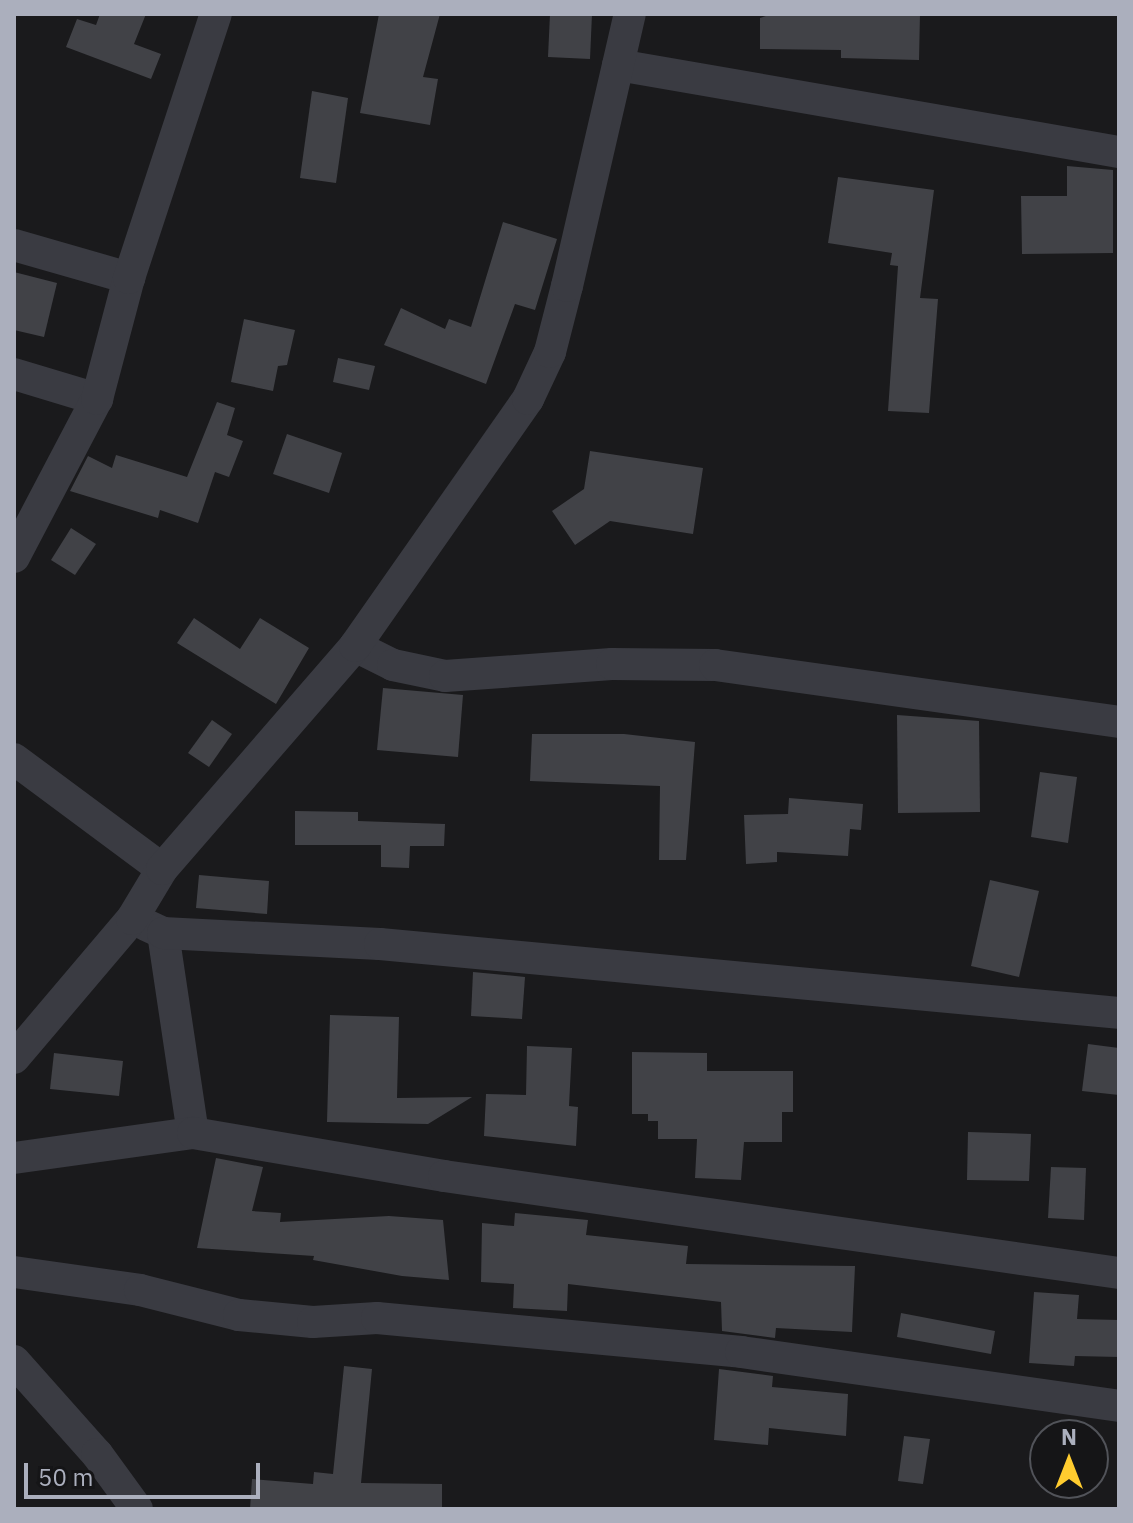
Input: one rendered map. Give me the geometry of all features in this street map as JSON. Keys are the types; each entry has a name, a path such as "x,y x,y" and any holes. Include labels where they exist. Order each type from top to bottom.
{"street":[{"path":"14,557 97,399 129,278 216,14"},
{"path":"14,1058 132,919 162,869 355,646 528,399 550,352 630,14"},
{"path":"618,65 1119,152"},
{"path":"14,245 129,278"},
{"path":"14,374 97,399"},
{"path":"355,646 393,665 445,676 612,664 715,665 1119,722"},
{"path":"14,759 162,869"},
{"path":"132,919 163,933 380,944 1119,1013"},
{"path":"163,933 193,1133"},
{"path":"14,1158 193,1133 444,1176 1119,1273"},
{"path":"14,1272 140,1290 239,1315 313,1322 377,1318 741,1352 1119,1406"},
{"path":"14,1361 97,1454 137,1509"}],"building":[{"path":"100,14 146,14 134,44 161,54 151,79 66,47 77,19 96,25"},
{"path":"379,14 440,14 423,77 438,79 430,125 360,113"},
{"path":"550,14 592,14 590,59 548,57"},
{"path":"772,14 920,14 919,60 841,58 841,50 760,49 760,18"},
{"path":"312,91 348,98 336,183 300,178"},
{"path":"1067,166 1113,170 1113,253 1022,254 1021,196 1067,196"},
{"path":"838,177 934,190 920,298 938,299 929,413 888,411 898,266 890,265 892,253 828,243"},
{"path":"503,222 557,239 535,310 515,304 486,384 384,345 401,308 445,329 449,319 471,327"},
{"path":"14,272 57,283 44,337 14,330"},
{"path":"244,319 295,330 287,365 278,366 273,391 231,382"},
{"path":"338,358 375,366 369,390 333,382"},
{"path":"217,402 235,408 227,435 243,441 229,477 215,472 198,523 160,510 158,518 70,491 88,456 112,468 116,455 187,477"},
{"path":"287,434 342,453 329,493 273,474"},
{"path":"590,451 703,468 693,534 610,521 575,545 552,511 584,489"},
{"path":"71,528 96,544 75,575 51,560"},
{"path":"194,618 240,649 260,618 309,648 276,704 177,643"},
{"path":"383,688 463,695 458,757 377,750"},
{"path":"897,715 979,721 980,812 898,813"},
{"path":"212,720 232,734 209,767 188,753"},
{"path":"532,734 624,734 695,742 686,860 659,860 660,786 530,781"},
{"path":"1040,772 1077,777 1068,843 1031,837"},
{"path":"789,798 863,804 861,830 850,829 848,856 777,852 777,862 746,864 744,815 788,814"},
{"path":"295,811 358,812 358,821 445,824 444,846 410,846 409,868 381,867 381,845 295,845"},
{"path":"199,875 269,881 267,914 196,908"},
{"path":"990,880 1039,891 1019,977 971,966"},
{"path":"473,972 525,977 522,1019 471,1016"},
{"path":"330,1015 399,1017 397,1098 472,1097 428,1124 327,1122"},
{"path":"1088,1044 1119,1048 1119,1095 1082,1091"},
{"path":"527,1046 572,1048 569,1106 578,1107 576,1146 484,1136 486,1094 526,1095"},
{"path":"632,1052 707,1053 707,1071 793,1071 793,1112 782,1112 782,1142 744,1142 741,1180 695,1178 697,1139 658,1139 658,1121 648,1121 648,1114 632,1114"},
{"path":"54,1053 123,1061 119,1096 50,1089"},
{"path":"968,1132 1031,1134 1029,1181 967,1180"},
{"path":"216,1158 263,1167 252,1211 281,1213 280,1222 389,1216 443,1220 449,1280 402,1276 313,1260 314,1256 197,1248"},
{"path":"1051,1167 1086,1168 1084,1220 1048,1218"},
{"path":"515,1213 588,1220 586,1235 688,1246 686,1264 855,1266 852,1332 776,1328 775,1338 722,1331 721,1302 568,1284 567,1311 513,1308 514,1284 481,1282 482,1223 514,1226"},
{"path":"1034,1292 1079,1295 1077,1319 1119,1320 1119,1357 1075,1356 1074,1366 1029,1363"},
{"path":"901,1313 995,1331 991,1354 897,1337"},
{"path":"344,1366 372,1369 361,1483 442,1484 442,1509 250,1509 252,1479 313,1484 314,1472 333,1474"},
{"path":"719,1369 773,1376 772,1387 848,1394 846,1436 769,1428 768,1445 714,1440"},
{"path":"904,1436 930,1439 923,1484 898,1481"}]}
